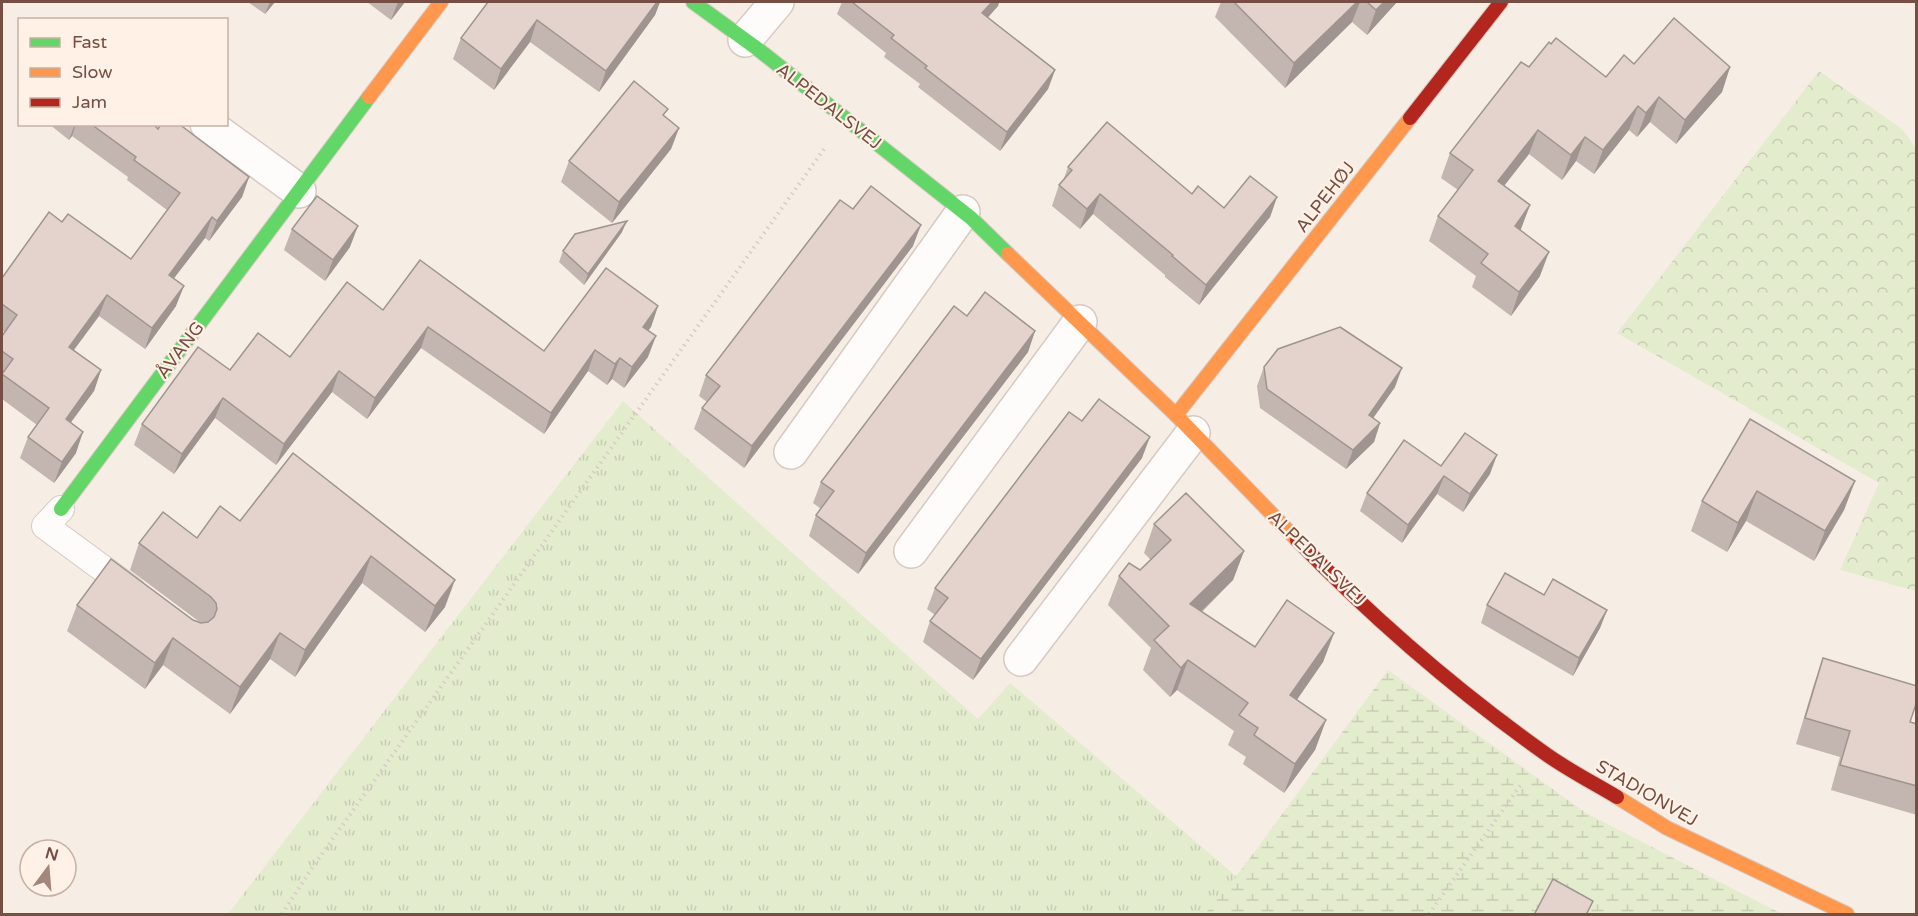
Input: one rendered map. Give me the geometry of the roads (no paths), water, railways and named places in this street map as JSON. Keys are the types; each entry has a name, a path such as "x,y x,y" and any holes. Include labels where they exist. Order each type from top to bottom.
{"street":[{"name":"ÅVANG","path":"61,509 441,2"},
{"name":"ALPEDALSVEJ","path":"693,2 745,40 963,212 1185,424 1323,567 1446,678"},
{"path":"745,40 777,2"},
{"name":"ALPEHØJ","path":"1185,424 1502,2"},
{"path":"210,126 299,191"},
{"path":"791,452 963,212"},
{"path":"911,551 1080,322"},
{"path":"1021,659 1185,424"},
{"name":"STADIONVEJ","path":"1446,678 1544,753 1667,828 1847,915"}],"lane":[{"path":"61,509 45,526 146,601"}]}
